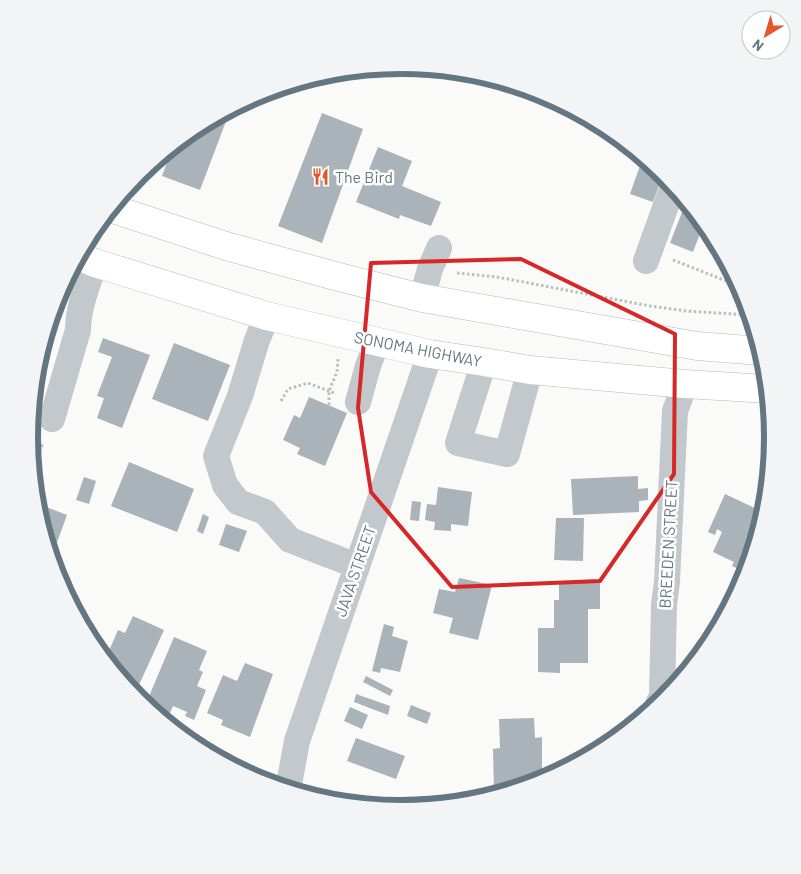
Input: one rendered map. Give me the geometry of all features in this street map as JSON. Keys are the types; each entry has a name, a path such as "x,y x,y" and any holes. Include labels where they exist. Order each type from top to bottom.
{"main road":[{"path":"118,210 226,246 422,298 697,346 753,351"},
{"name":"SONOMA HIGHWAY","path":"86,259 267,316 430,354 530,370 684,384 760,389"}],"street":[{"path":"648,256 670,195"},
{"path":"422,298 430,268 439,248"},
{"path":"52,419 78,330 78,319 86,289 86,259"},
{"path":"267,316 257,340 240,396 216,456 225,485 238,502 265,512 290,540 357,566"},
{"path":"358,402 377,342"},
{"name":"JAVA STREET","path":"288,782 297,741 430,354"},
{"path":"484,362 458,443 507,454 530,370"},
{"name":"BREEDEN STREET","path":"662,688 664,605 667,582 676,411 684,384"}],"path":[{"path":"648,256 729,283"},
{"path":"329,405 329,391 347,335"},
{"path":"280,401 288,389 308,383 358,402"}],"highlighted area":[{"path":"521,259 675,334 674,474 600,581 452,587 371,492 358,408 371,263"}],"building":[{"name":"The Bird","path":"322,113 363,129 322,243 278,226"},
{"path":"227,118 200,190 162,176 169,158 199,135"},
{"path":"378,147 412,161 402,186 441,202 431,226 400,215 399,219 356,202"},
{"path":"640,164 660,183 653,202 630,194"},
{"path":"683,210 700,233 693,252 670,243"},
{"path":"103,338 150,355 122,428 97,418 104,398 97,396 112,357 98,352"},
{"path":"174,343 230,365 208,421 152,399"},
{"path":"309,397 347,413 325,466 297,454 300,448 283,440 294,415 300,418"},
{"path":"129,462 194,489 177,532 111,506"},
{"path":"638,476 638,489 648,488 648,500 639,501 639,512 573,515 571,479"},
{"path":"84,477 96,481 89,504 76,500"},
{"path":"438,487 472,492 468,526 451,524 451,531 434,530 435,522 425,520 427,504 436,505"},
{"path":"725,494 757,509 739,569 732,566 734,562 713,552 722,532 717,529 715,535 708,532"},
{"path":"412,501 421,502 419,521 410,520"},
{"path":"44,506 67,515 55,548"},
{"path":"203,514 209,517 203,534 197,531"},
{"path":"556,518 584,518 583,561 554,560"},
{"path":"226,524 247,531 239,552 219,545"},
{"path":"459,578 492,585 478,640 449,633 453,618 433,613 439,589 455,592"},
{"path":"559,581 600,581 600,609 588,609 588,663 560,663 560,673 538,672 538,628 554,628 554,600 559,600"},
{"path":"133,616 164,630 138,687 109,652 118,630 125,633"},
{"path":"384,624 394,627 392,636 408,641 400,672 381,668 380,673 372,671"},
{"path":"174,637 207,651 199,670 203,672 197,686 206,690 194,720 185,716 187,712 173,706 169,716 148,698"},
{"path":"245,663 273,674 250,737 221,725 223,720 207,713 223,675 237,681"},
{"path":"366,676 393,690 390,696 363,682"},
{"path":"356,694 390,706 388,715 354,702"},
{"path":"411,705 431,713 427,724 407,716"},
{"path":"350,707 368,715 362,729 344,721"},
{"path":"534,718 535,738 542,737 542,771 494,788 493,749 500,748 499,719"},
{"path":"356,738 405,756 396,779 347,761"}],"place":[{"name":"The Bird","path":"321,177"}]}
